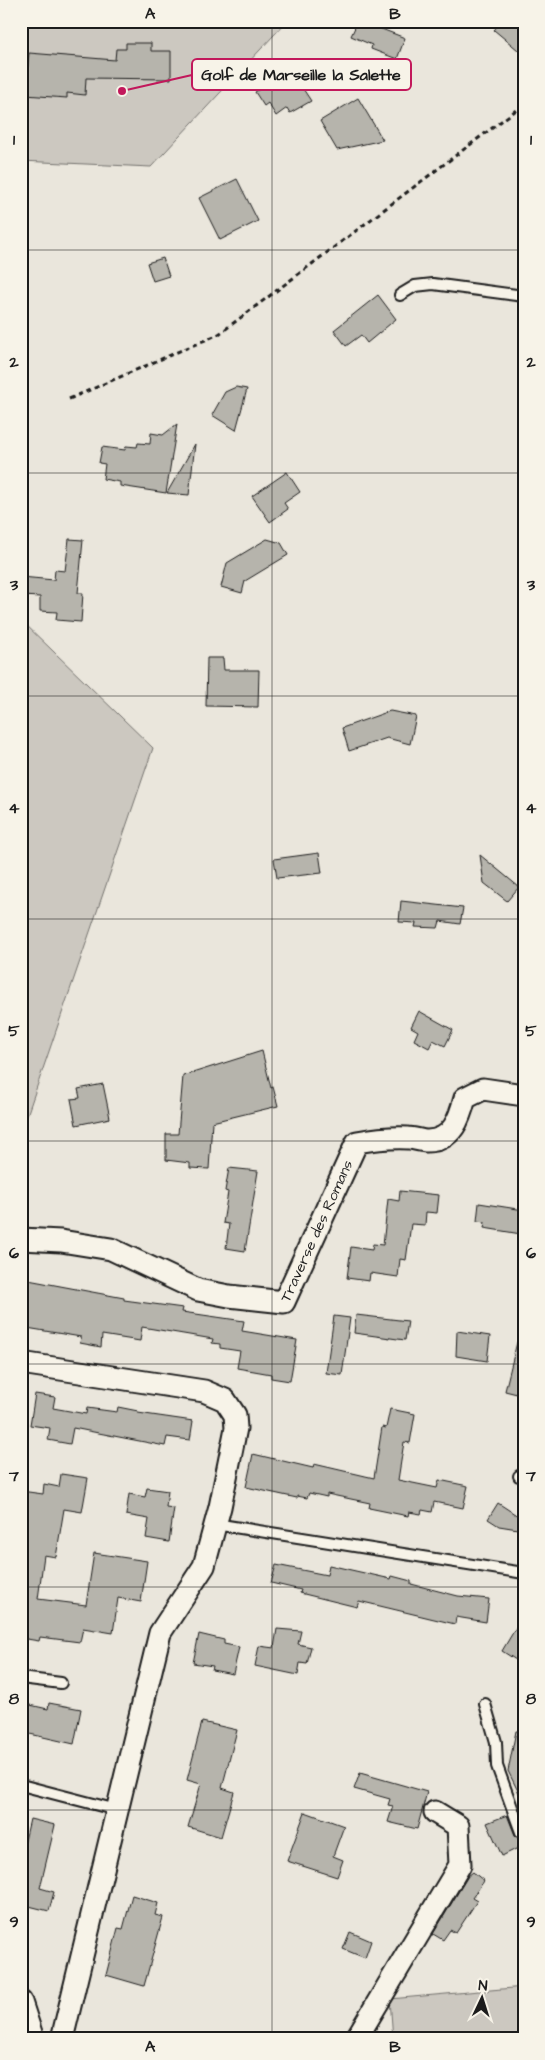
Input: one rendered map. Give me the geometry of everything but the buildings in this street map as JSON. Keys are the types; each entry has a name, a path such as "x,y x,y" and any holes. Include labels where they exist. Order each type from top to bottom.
{"street":[{"name":"Traverse des Romans","path":"21,1239 61,1241 111,1249 198,1290 229,1296 284,1302 357,1142 380,1138 410,1138 429,1141 446,1135 458,1122 465,1098 483,1089 524,1095"},
{"path":"22,1364 204,1392 225,1400 235,1415 236,1428 216,1524 204,1566 160,1633 62,2039"},
{"path":"356,2039 460,1866 458,1826 435,1812"},
{"path":"21,2002 31,2038"}],"lane":[{"path":"400,295 415,286 433,284 524,296"},
{"path":"216,1524 524,1573"},
{"path":"21,1678 61,1683"},
{"path":"484,1704 496,1742 497,1766 521,1832 524,1835"},
{"path":"21,1785 117,1810"}],"path":[{"path":"69,399 220,334 524,104"}],"shaded area":[{"path":"21,21 287,21 151,167 21,161"},
{"path":"21,620 153,748 21,1133"},
{"path":"524,1987 524,2039 393,2039 390,1999"}],"place":[{"name":"Golf de Marseille la Salette","path":"122,91"}]}
